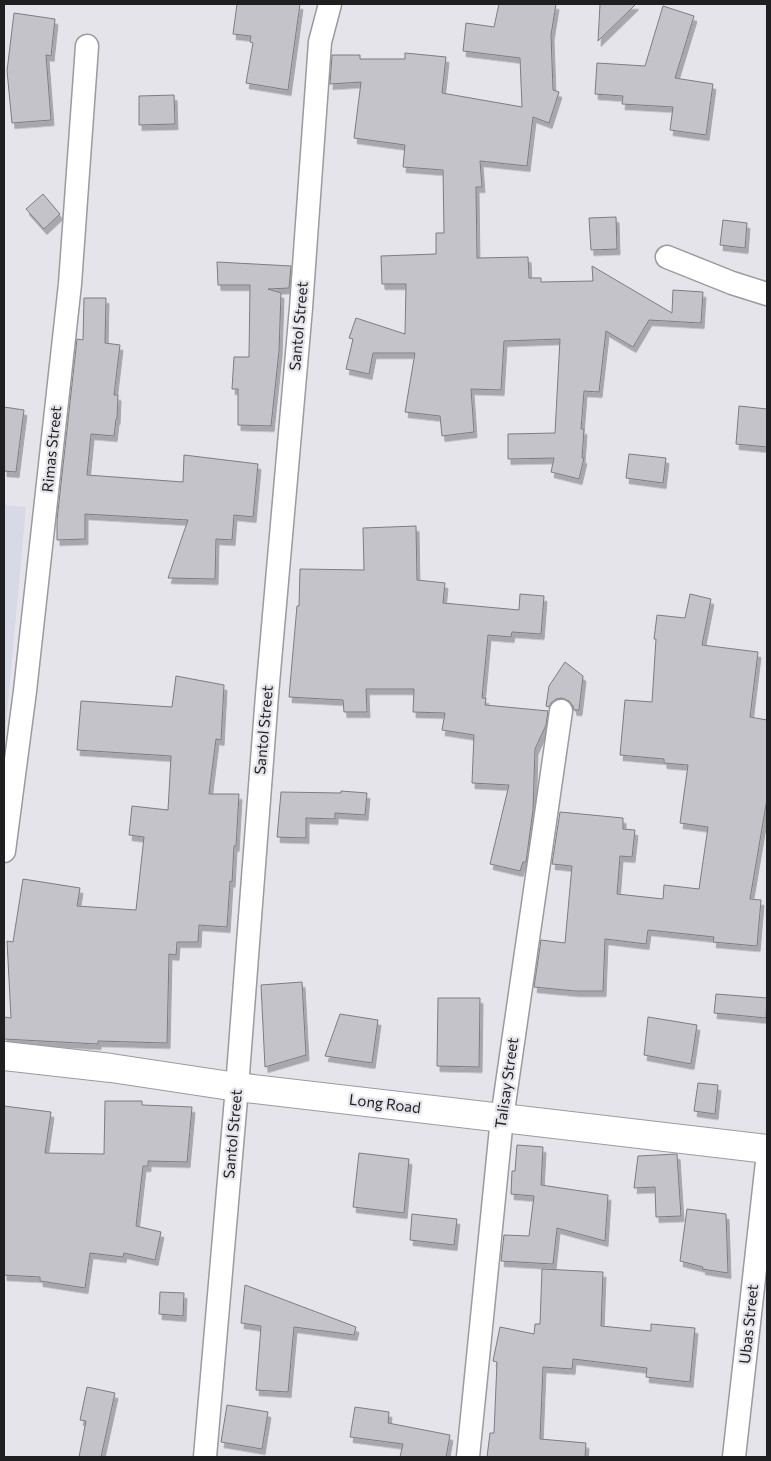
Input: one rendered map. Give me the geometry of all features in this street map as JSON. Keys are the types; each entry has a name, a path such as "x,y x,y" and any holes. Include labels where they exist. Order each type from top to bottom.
{"street":[{"name":"Santol Street","path":"205,1457 237,1088 267,695 301,308 320,42 330,4"},
{"name":"Rimas Street","path":"4,851 25,691 68,293 87,46"},
{"path":"667,257 732,283 767,294"},
{"name":"Talisay Street","path":"468,1457 502,1118 561,711"},
{"name":"Long Road","path":"4,1056 112,1068 237,1088 767,1149"},
{"name":"Ubas Street","path":"734,1457 767,1162"}],"shaded area":[{"path":"4,505 26,507 4,747"}],"building":[{"path":"237,4 300,4 288,90 246,83 253,43 250,42 251,36 233,34"},
{"path":"499,4 556,4 551,35 553,90 559,92 549,123 533,117 527,166 480,161 482,187 476,187 477,258 528,257 529,278 541,278 541,282 593,281 592,266 672,313 673,290 703,292 701,323 649,320 633,347 606,331 599,392 584,391 581,429 584,429 582,458 584,458 579,479 551,472 554,458 508,459 508,434 555,433 560,339 504,341 501,390 471,389 474,432 442,436 440,416 405,412 415,353 373,353 369,374 346,369 353,339 349,338 356,318 405,334 406,284 382,284 381,256 436,254 436,233 444,233 443,170 403,167 405,145 354,138 361,82 330,84 332,55 360,55 360,59 405,59 405,53 446,57 442,93 522,107 520,58 463,51 466,23 494,27"},
{"path":"600,4 636,4 598,41"},
{"path":"663,6 694,16 675,78 713,84 706,135 670,130 673,107 622,104 623,96 595,94 597,63 645,66"},
{"path":"14,13 55,19 51,56 46,55 51,120 12,123 7,71"},
{"path":"174,95 175,124 139,125 139,96"},
{"path":"43,194 60,214 44,229 26,209"},
{"path":"616,217 617,249 591,250 589,218"},
{"path":"723,220 747,223 745,248 720,245"},
{"path":"217,262 291,266 289,288 268,289 281,293 279,351 271,426 238,425 238,389 232,389 234,357 249,357 250,285 218,285"},
{"path":"84,298 106,298 105,343 120,345 114,395 118,395 114,436 91,434 87,475 183,482 184,455 258,464 253,517 234,515 232,540 216,539 215,579 168,578 188,520 85,514 85,539 57,540 57,520 77,339 83,340"},
{"path":"739,406 767,409 767,447 736,444"},
{"path":"4,407 24,410 16,472 4,471"},
{"path":"629,454 666,458 663,483 626,478"},
{"path":"416,526 417,580 445,583 443,603 519,610 520,594 544,596 541,634 512,632 511,637 488,635 482,698 486,698 485,705 548,711 546,725 535,749 533,810 526,862 523,862 520,871 490,864 509,785 472,783 474,735 442,730 445,713 413,712 414,689 366,689 367,712 344,712 343,700 289,697 297,606 299,606 300,569 364,570 363,528"},
{"path":"690,594 711,599 702,645 758,652 750,717 767,720 767,799 750,899 761,900 757,946 713,942 714,937 648,930 646,944 605,939 603,991 575,991 534,987 541,940 565,943 572,866 552,864 560,812 623,818 623,829 635,830 632,857 620,856 617,894 663,899 664,885 699,889 708,827 680,823 688,765 664,763 664,759 620,755 625,700 652,702 656,639 654,639 657,615 685,618"},
{"path":"565,662 583,676 579,710 574,710 569,701 562,698 556,699 549,707 546,706 549,686"},
{"path":"176,676 224,685 221,740 216,739 209,794 239,794 236,846 234,846 232,882 230,881 227,927 199,925 198,942 177,942 176,955 169,954 167,1043 98,1041 98,1044 4,1039 4,1017 11,1018 7,941 13,942 23,879 80,888 77,906 136,910 144,837 129,835 132,806 168,810 171,756 77,750 81,701 172,707"},
{"path":"341,791 367,793 365,815 335,813 335,819 306,818 306,838 277,837 281,792 341,793"},
{"path":"302,982 306,1055 265,1067 261,985"},
{"path":"716,994 767,998 766,1018 714,1013"},
{"path":"438,998 480,998 479,1067 437,1066"},
{"path":"340,1014 378,1020 372,1063 325,1056"},
{"path":"648,1017 697,1025 691,1064 644,1055"},
{"path":"698,1083 718,1085 715,1114 694,1111"},
{"path":"105,1101 142,1101 142,1105 192,1107 187,1162 148,1161 148,1166 143,1166 136,1226 161,1232 155,1260 124,1253 123,1257 90,1253 85,1288 40,1281 40,1277 4,1275 4,1106 51,1112 45,1153 104,1154"},
{"path":"517,1145 543,1147 541,1185 608,1195 605,1241 557,1228 553,1264 501,1261 504,1235 529,1236 534,1196 511,1194 512,1171 515,1171"},
{"path":"359,1153 409,1159 404,1213 353,1207"},
{"path":"677,1154 681,1216 656,1217 655,1187 634,1188 638,1156"},
{"path":"687,1209 726,1214 728,1273 702,1269 703,1267 680,1261"},
{"path":"412,1214 457,1219 454,1245 410,1240"},
{"path":"542,1269 603,1272 601,1326 651,1331 651,1324 695,1328 690,1382 646,1377 647,1368 573,1359 572,1369 543,1367 540,1439 586,1443 585,1457 487,1457 490,1433 494,1433 497,1362 493,1361 500,1327 534,1334 535,1324 540,1324"},
{"path":"245,1285 356,1327 354,1335 294,1327 288,1392 256,1390 261,1326 241,1323"},
{"path":"160,1292 184,1293 183,1316 159,1314"},
{"path":"87,1387 115,1393 101,1457 79,1457 86,1421 80,1420"},
{"path":"227,1405 268,1412 262,1449 221,1442"},
{"path":"355,1407 389,1412 388,1423 450,1435 446,1457 400,1457 403,1444 350,1437"}]}
